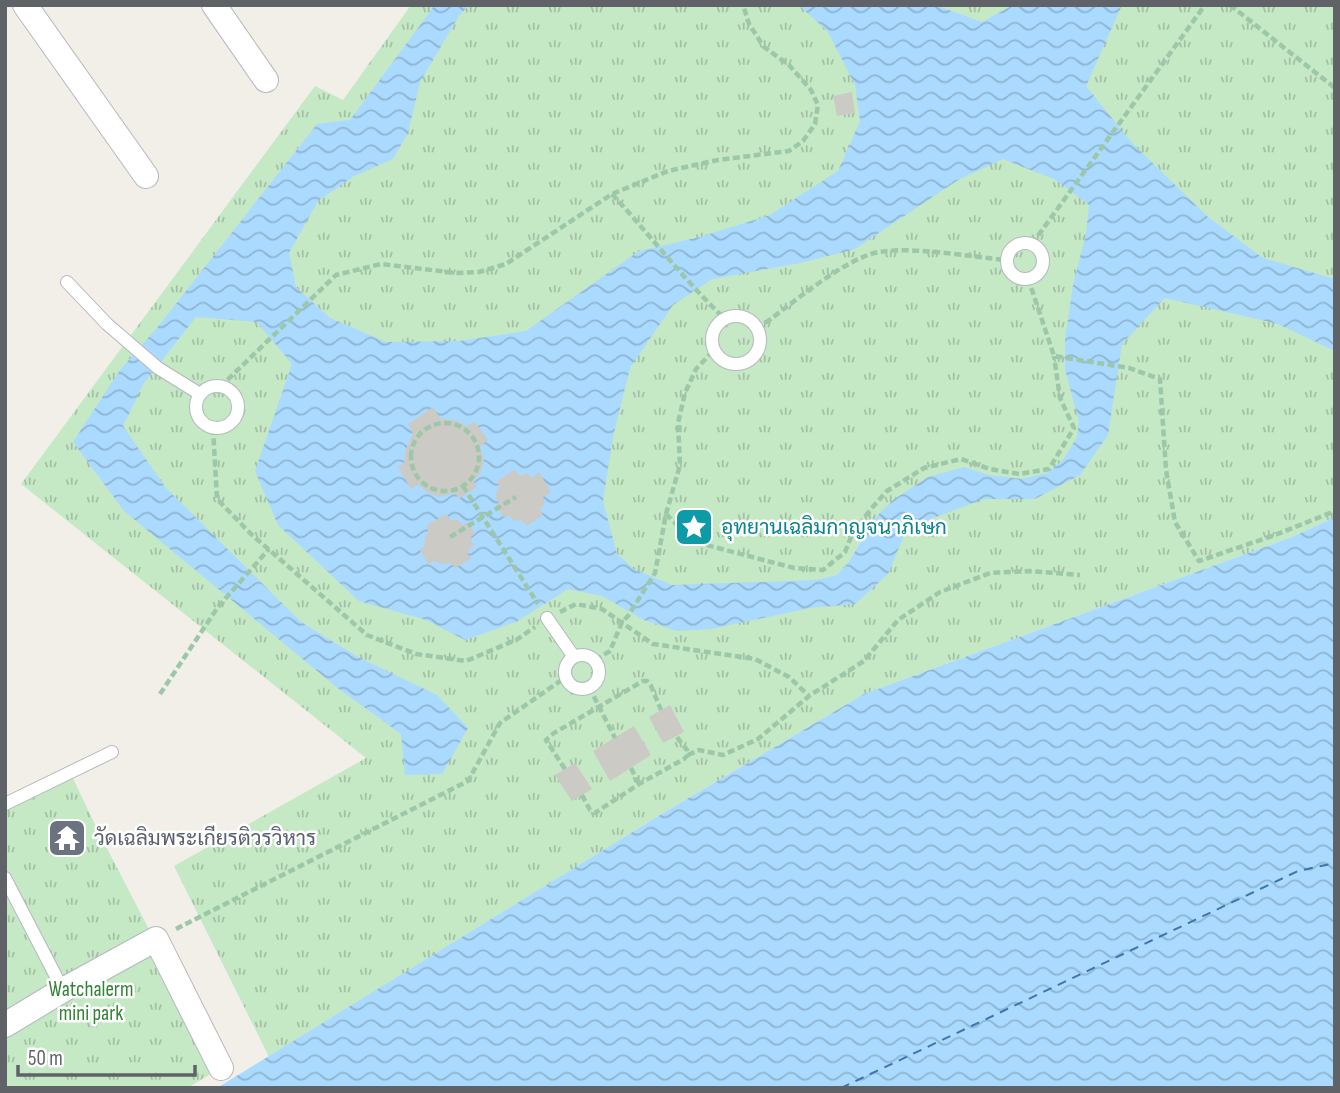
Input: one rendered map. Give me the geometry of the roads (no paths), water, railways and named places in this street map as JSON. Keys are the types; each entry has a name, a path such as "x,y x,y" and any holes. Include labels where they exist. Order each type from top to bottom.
{"street":[{"path":"26,5 146,176"},
{"path":"214,5 266,80"},
{"path":"5,1025 156,939 222,1069"}],"lane":[{"path":"1026,242 1041,253 1042,265 1039,272 1028,278 1016,276 1008,267 1007,260 1014,247 1026,242"},
{"path":"67,282 107,324 158,368 200,394"},
{"path":"741,316 757,329 759,345 750,359 733,364 719,357 714,350 713,331 725,319 741,316"},
{"path":"213,387 220,387 234,395 236,416 227,425 213,428 206,425 197,413 200,394 213,387"},
{"path":"547,618 574,657"},
{"path":"585,655 595,660 599,674 589,687 573,687 566,677 566,665 574,657 585,655"},
{"path":"5,804 112,752"},
{"path":"5,878 63,990"}],"water":[{"path":"435,5 469,5 459,16 420,82 408,133 393,159 354,176 318,201 289,253 296,287 330,318 386,342 459,341 526,331 639,251 700,237 770,215 838,171 860,121 855,85 828,32 799,5 935,5 982,22 1013,5 1122,5 1086,86 1132,143 1208,217 1263,258 1335,279 1335,351 1278,324 1165,298 1122,344 1108,435 1080,475 1035,499 984,499 907,528 888,574 855,604 810,608 711,629 677,631 644,620 602,596 568,589 516,622 465,640 426,620 359,601 278,525 255,471 292,364 257,322 196,317 144,383 123,426 166,488 301,622 358,657 437,695 468,728 442,774 405,775 401,734 339,689 124,511 73,442 120,370 157,328 317,124 350,120","holes":["1003,159 1056,180 1089,205 1086,234 1073,285 1065,340 1065,369 1079,422 1077,437 1063,460 1047,473 1022,479 989,475 964,467 928,477 893,500 875,518 849,562 837,575 817,580 672,585 634,569 617,554 603,501 613,437 630,368 673,305 712,279 800,263 855,249 958,180"]},
{"path":"1335,517 1335,1088 217,1088 670,809 864,694 1292,537"}],"place":[{"name":"อุทยานเฉลิมกาญจนาภิเษก","path":"694,527"},
{"name":"วัดเฉลิมพระเกียรติวรวิหาร","path":"67,838"}],"park label":[{"name":"Watchalerm mini park","path":"91,1001"}]}
